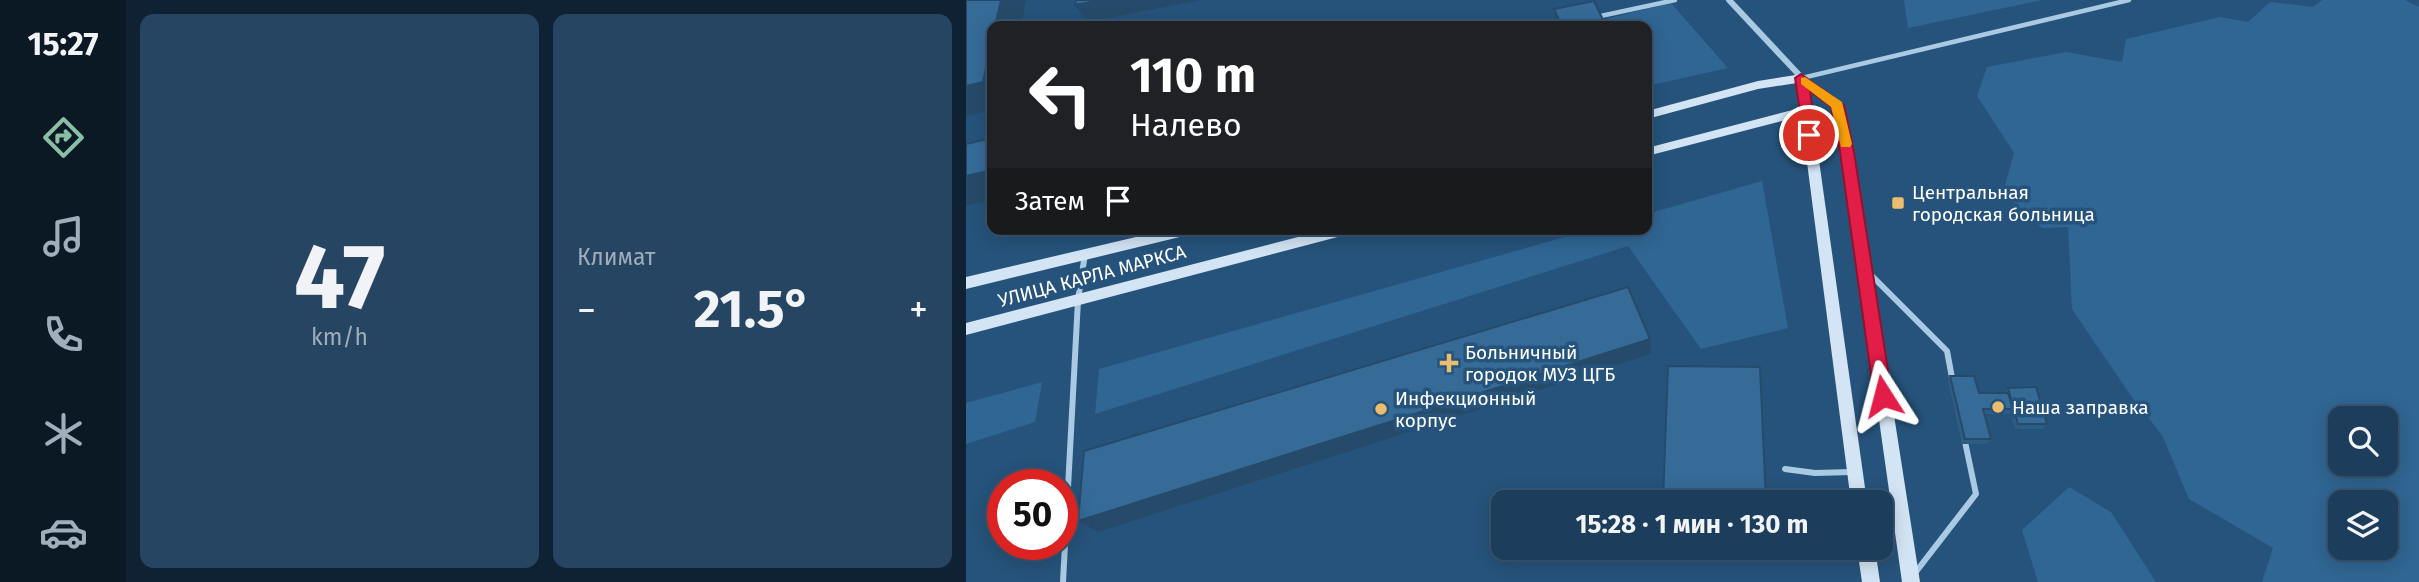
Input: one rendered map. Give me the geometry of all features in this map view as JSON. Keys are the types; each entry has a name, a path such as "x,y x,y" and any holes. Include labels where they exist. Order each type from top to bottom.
{"main road":[{"path":"1801,78 1857,490"},
{"path":"1652,114 1758,86 1801,78 1837,105 1847,152 1911,580"},
{"path":"1652,151 1806,111"},
{"name":"УЛИЦА КАРЛА МАРКСА","path":"966,283 1167,235"},
{"name":"УЛИЦА КАРЛА МАРКСА","path":"966,329 1326,235"},
{"path":"1868,560 1871,582"}],"street":[{"path":"1729,0 1801,78"}],"lane":[{"path":"1593,18 1675,0"},
{"path":"1801,78 2129,0"},
{"path":"1063,582 1078,300 1086,254"},
{"path":"1863,266 1947,351 1955,390"},
{"path":"1911,580 1976,494 1963,429"},
{"path":"1784,469 1855,472"}],"shaded area":[{"path":"1904,0 2043,0 1908,28"},
{"path":"2322,0 2405,0 2419,7 2419,582 2262,582 2273,548 2189,499 2162,435 2131,396 2072,309 2068,227 2042,228 2003,192 2014,153 1977,96 1987,67 2066,52 2122,62 2126,39 2220,17 2248,22 2270,2 2313,7"},
{"path":"1671,3 1728,68 1652,85 1652,21 1602,20"},
{"path":"1762,181 1788,328 1701,349 1628,246 1095,414 1099,369 1572,235 1652,235 1652,213"},
{"path":"1042,382 1035,422 966,444 966,403"},
{"path":"2069,487 2111,512 2156,582 2038,582 2022,530"}],"building":[{"path":"966,0 1001,0 996,21 987,21 987,63 983,82 966,86"},
{"path":"1076,0 1101,0 1075,5"},
{"path":"1594,1 1604,21 1554,21 1559,20 1554,9"},
{"path":"987,139 987,171 966,176 966,144"},
{"name":"Инфекционный корпус","path":"1628,287 1650,339 1078,521 1084,451"},
{"path":"1668,366 1760,367 1765,490 1663,490"},
{"path":"1950,376 1974,376 1979,393 2008,393 2013,409 1983,409 1991,439 1965,439"},
{"path":"2036,387 2047,424 2018,424 2008,388"}],"slow traffic":[{"path":"1805,81 1837,105 1845,144"}],"place":[{"name":"Центральная городская больница","path":"1898,203"},
{"name":"Больничный городок МУЗ ЦГБ","path":"1449,363"},
{"name":"Наша заправка","path":"1998,407"},
{"name":"Инфекционный корпус","path":"1381,409"}],"route":[{"path":"1809,135 1801,78 1837,105 1847,152 1883,396"}]}
